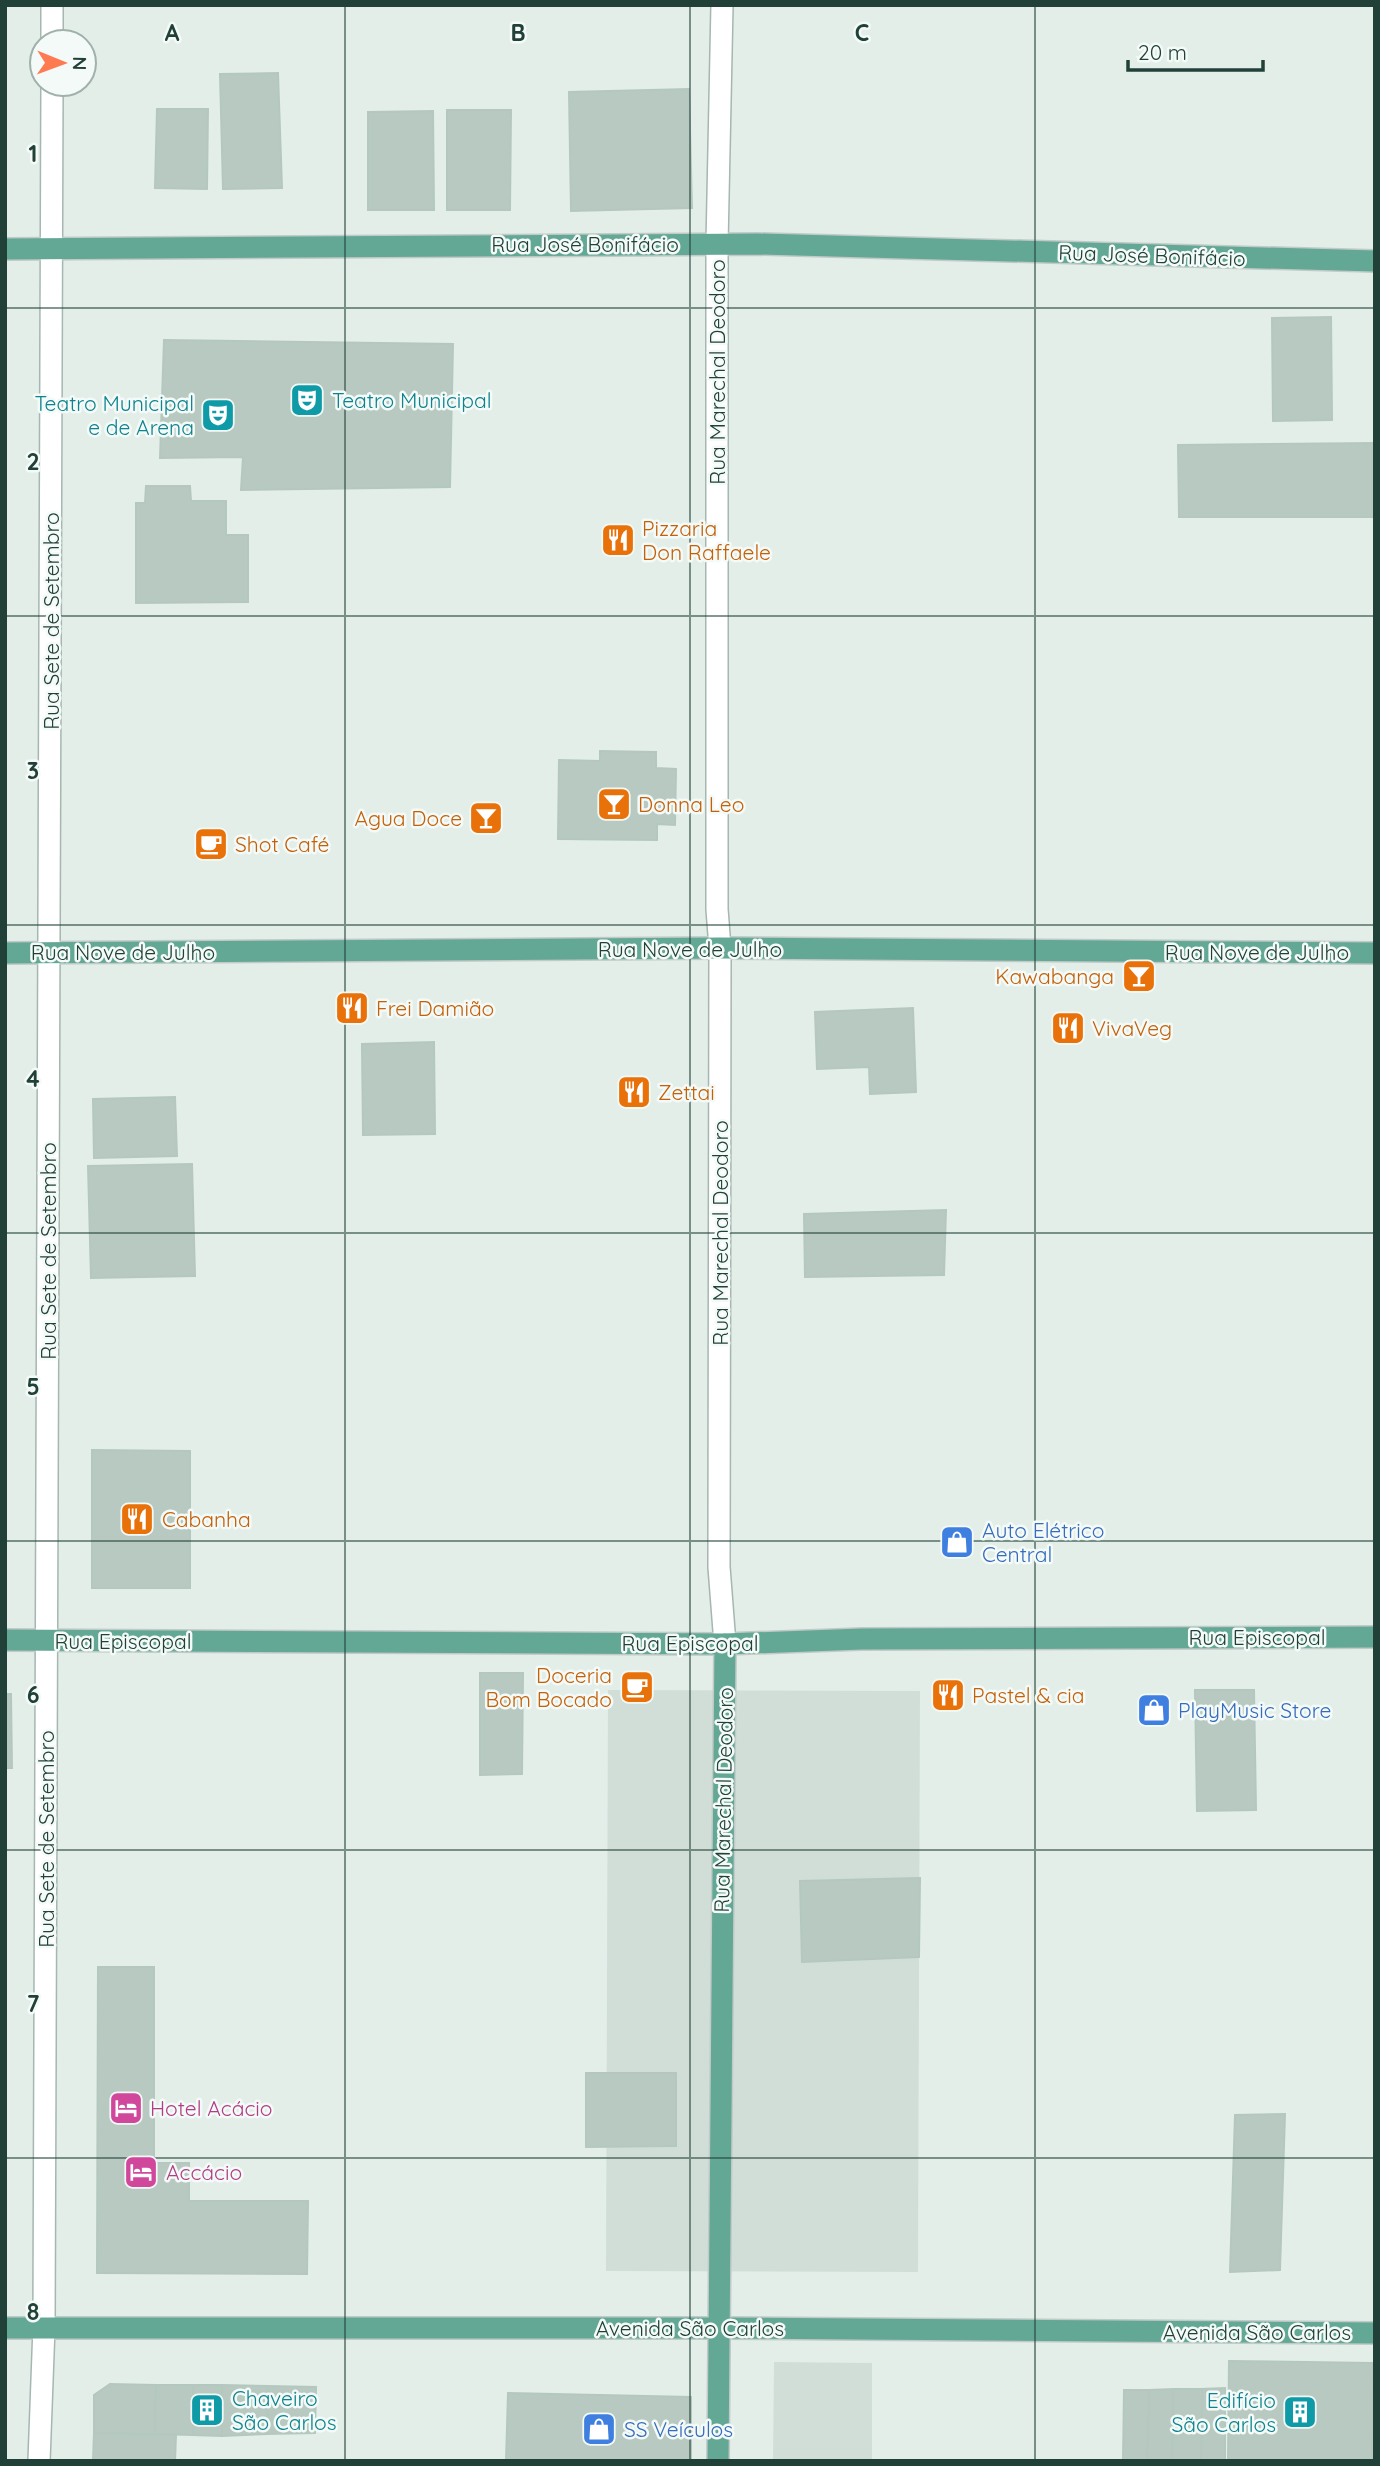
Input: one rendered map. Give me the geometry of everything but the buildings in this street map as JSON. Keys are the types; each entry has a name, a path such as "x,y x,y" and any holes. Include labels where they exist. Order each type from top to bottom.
{"main road":[{"name":"Rua José Bonifácio","path":"5,249 717,244 1375,261"},
{"name":"Rua Nove de Julho","path":"5,953 720,948 1375,953"},
{"name":"Rua Episcopal","path":"5,1640 725,1644 862,1639 1375,1637"},
{"name":"Rua Marechal Deodoro","path":"718,2461 725,1644"},
{"name":"Avenida São Carlos","path":"5,2328 719,2328 1375,2333"}],"street":[{"path":"52,5 52,28"},
{"name":"Rua Marechal Deodoro","path":"722,5 717,244 719,1567 725,1644"},
{"name":"Rua Sete de Setembro","path":"39,2461 44,2327 52,98"}],"shaded area":[{"path":"608,1690 920,1691 918,2272 606,2271"},
{"path":"774,2362 872,2363 872,2461 773,2461"}],"place":[{"name":"Teatro Municipal","path":"307,400"},
{"name":"Teatro Municipal e de Arena","path":"218,415"},
{"name":"Pizzaria Don Raffaele","path":"618,540"},
{"name":"Donna Leo","path":"614,804"},
{"name":"Agua Doce","path":"486,818"},
{"name":"Shot Café","path":"211,844"},
{"name":"Kawabanga","path":"1139,976"},
{"name":"Frei Damião","path":"352,1008"},
{"name":"VivaVeg","path":"1068,1028"},
{"name":"Zettai","path":"634,1092"},
{"name":"Cabanha","path":"137,1519"},
{"name":"Auto Elétrico Central","path":"957,1542"},
{"name":"Doceria Bom Bocado","path":"637,1687"},
{"name":"Pastel & cia","path":"948,1695"},
{"name":"PlayMusic Store","path":"1154,1710"},
{"name":"Hotel Acácio","path":"126,2108"},
{"name":"Accácio","path":"141,2172"},
{"name":"Chaveiro São Carlos","path":"207,2410"},
{"name":"Edifício São Carlos","path":"1300,2412"},
{"name":"SS Veículos","path":"599,2429"}]}
